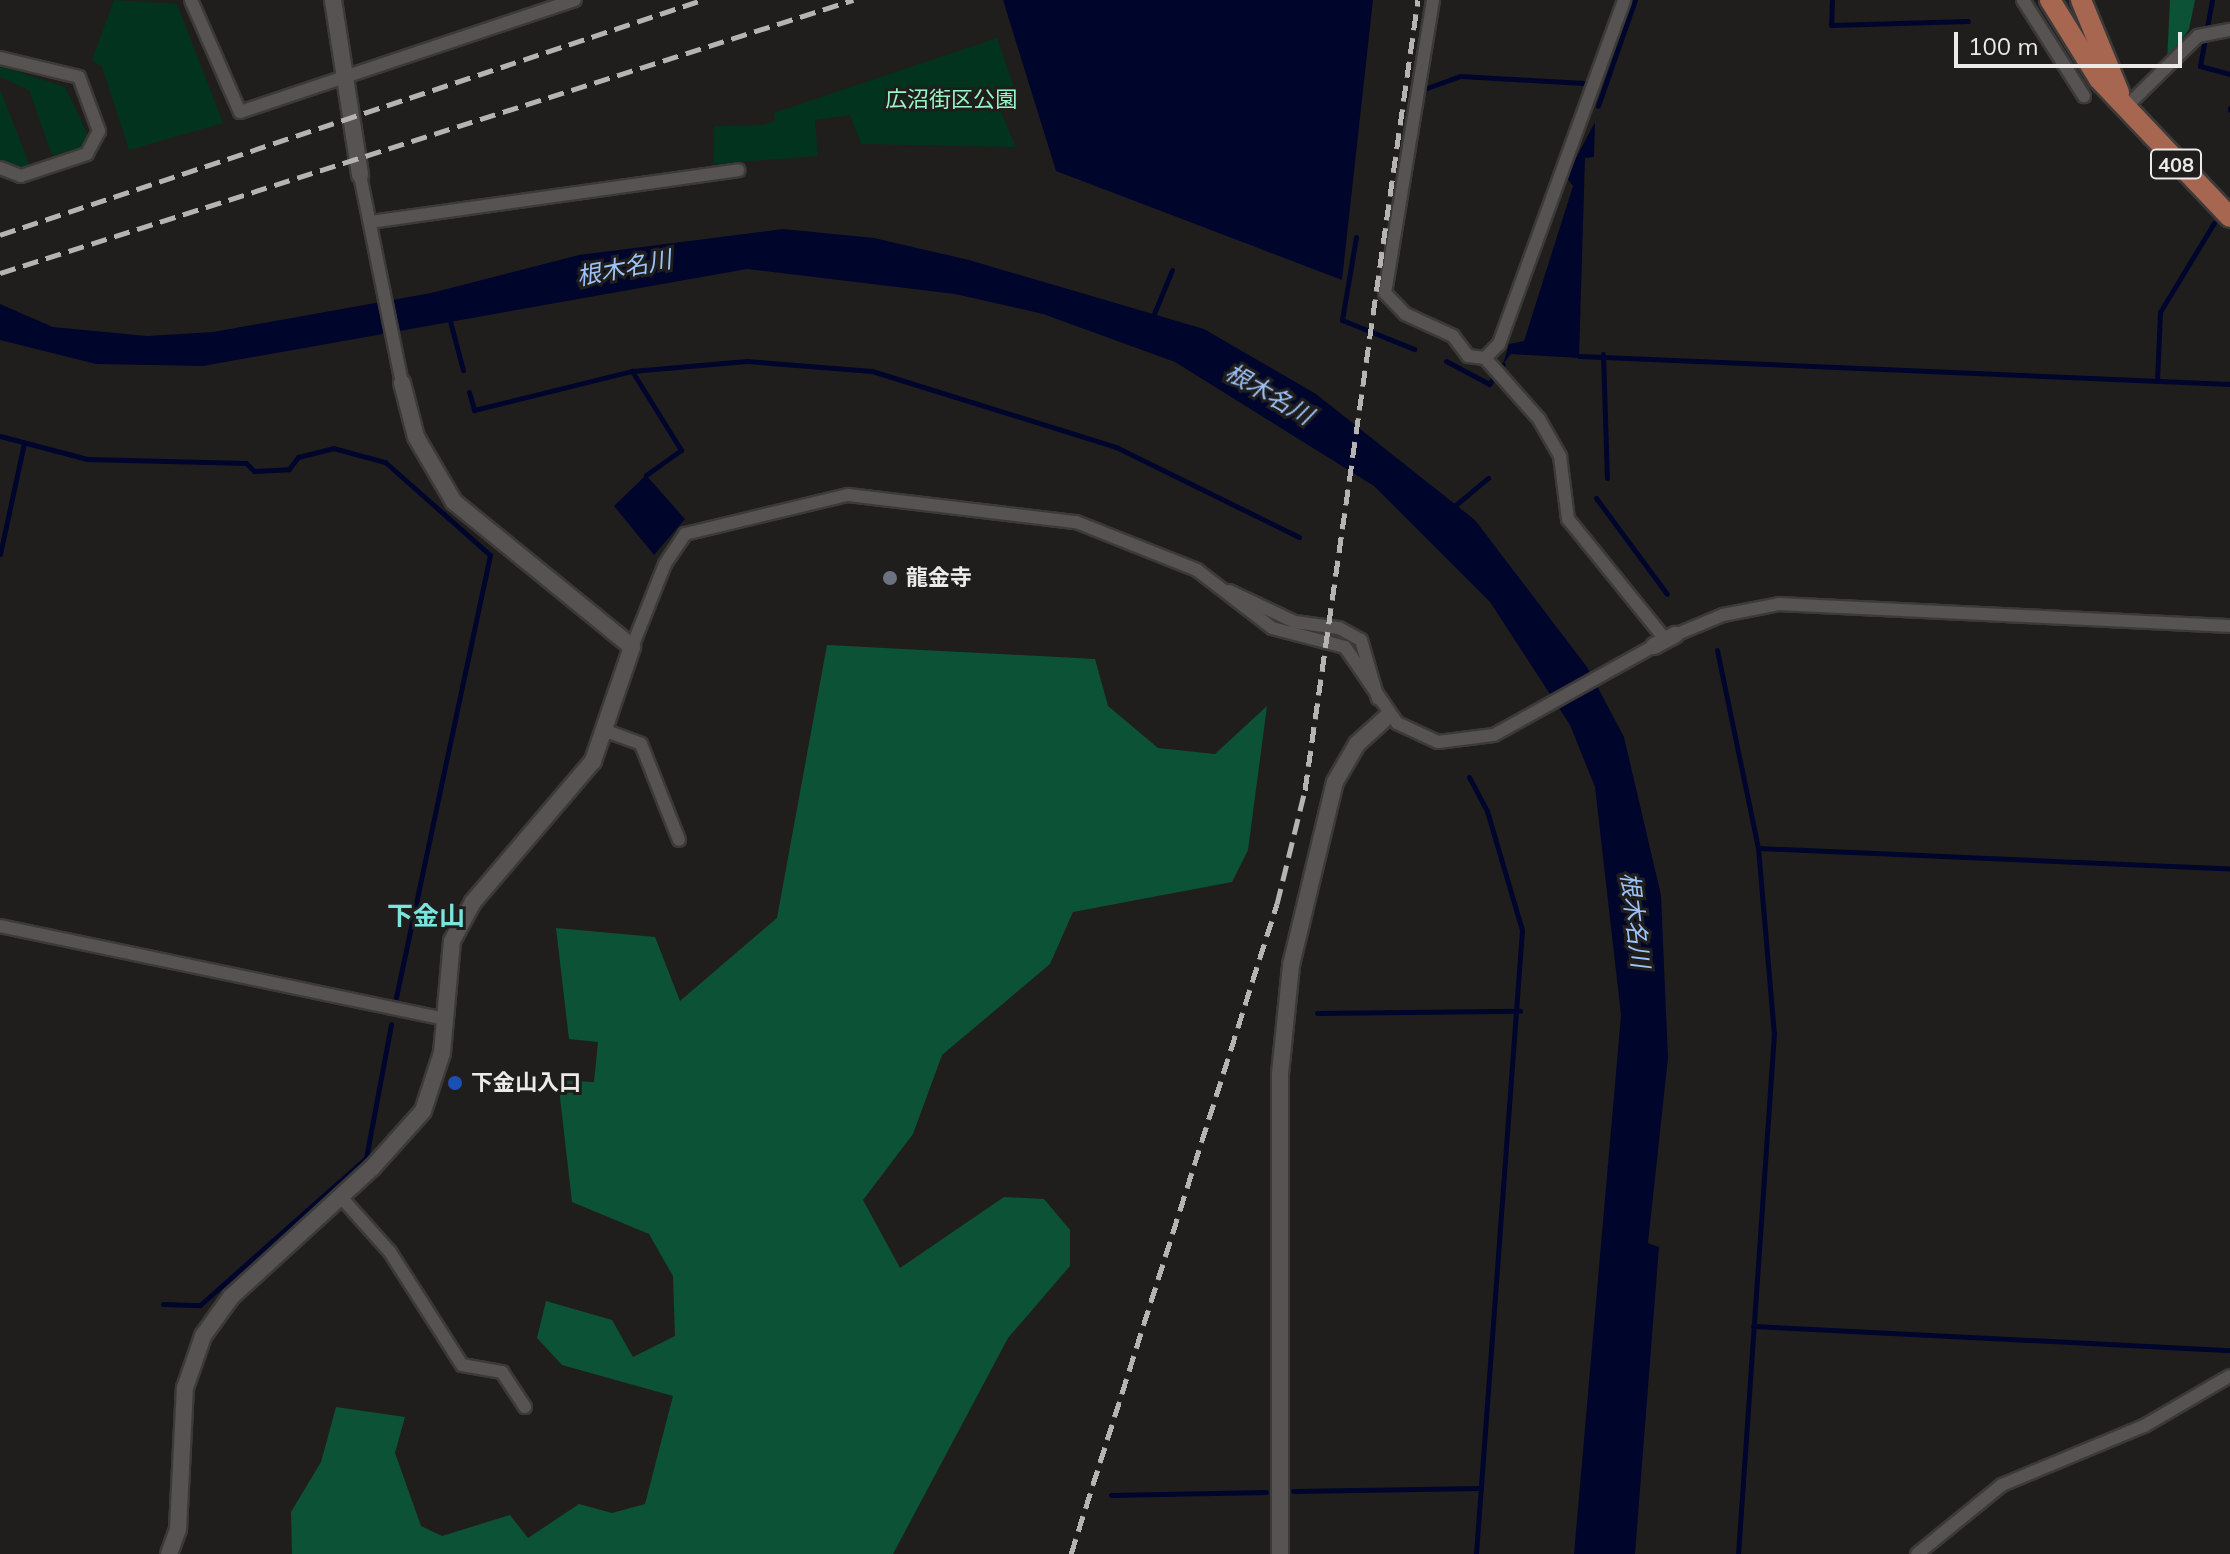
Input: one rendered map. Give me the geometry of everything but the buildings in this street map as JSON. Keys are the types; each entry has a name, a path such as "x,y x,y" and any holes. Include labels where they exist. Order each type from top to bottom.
{"highway":[{"name":"408","path":"2050,0 2126,107 2230,216"},
{"path":"2081,0 2126,107"}],"street":[{"path":"191,0 240,112 343,81 575,0"},
{"path":"333,0 343,81 360,175 402,383 416,437 454,502 632,647"},
{"path":"1433,0 1385,293 1405,314 1442,328 1468,356 1494,369 1560,456 1568,519 1665,640"},
{"path":"1494,369 1499,344 1624,0"},
{"path":"2023,0 2084,96"},
{"path":"2126,107 2198,36 2210,30 2230,30"},
{"path":"0,58 79,77 99,131 87,154 21,176 0,168"},
{"path":"370,222 738,170"},
{"path":"169,1554 178,1529 185,1388 203,1336 231,1297 340,1196 423,1111 444,1019 452,941 473,902 576,783 606,731 632,647 672,550 685,534 848,495 1076,522 1197,570 1290,637 1345,647 1384,708 1415,735 1449,744 1478,742 1513,726 1665,640 1723,615 1779,604 2230,626"},
{"path":"1280,1554 1280,1074 1291,965 1335,782 1357,744 1384,708"},
{"path":"606,731 641,744 679,840"},
{"path":"0,926 444,1019"},
{"path":"340,1196 390,1252 462,1365 502,1372 525,1407"},
{"path":"1917,1554 2014,1479 2144,1426 2230,1376"}],"green space":[{"path":"114,0 177,4 223,123 129,150 102,67 92,60"},
{"path":"2170,0 2195,0 2189,29 2167,63"},
{"name":"広沼街区公園","path":"997,38 1017,96 998,105 1016,147 861,144 850,115 815,120 818,156 713,164 714,126 763,125 775,121 774,113"},
{"path":"0,66 65,87 89,137 86,147 52,155 29,90 0,77"},
{"path":"0,89 30,166 22,168 0,161"},
{"path":"827,645 1095,659 1108,706 1158,748 1215,754 1267,706 1248,850 1232,882 1073,912 1050,964 942,1055 913,1134 863,1200 900,1268 1004,1197 1044,1199 1070,1230 1070,1266 1008,1338 893,1554 292,1554 291,1512 321,1462 336,1407 405,1417 395,1453 421,1526 442,1536 510,1515 528,1538 579,1504 612,1513 645,1504 673,1396 562,1365 537,1338 546,1301 612,1320 633,1357 675,1336 673,1276 649,1234 572,1202 558,1080 594,1082 598,1042 569,1039 556,928 655,937 680,1001 777,918"}],"water":[{"path":"1003,0 1373,0 1342,280 1056,171"},
{"path":"1595,122 1594,157 1585,158 1579,358 1511,354 1503,364 1509,344 1524,341 1573,186 1566,177"},
{"name":"根木名川","path":"783,229 874,238 969,260 1204,329 1316,394 1475,520 1587,667 1624,737 1661,895 1668,1058 1648,1243 1659,1247 1635,1554 1574,1554 1621,1015 1595,787 1570,725 1490,602 1374,486 1175,362 1043,314 955,294 747,269 203,366 96,364 0,340 0,304 53,327 147,336 213,332 431,293 579,255"},
{"path":"646,475 685,519 654,555 614,506"}],"waterway":[{"path":"1598,106 1635,0"},
{"path":"1832,0 1831,25 1968,21"},
{"path":"2212,0 2200,66 2230,74"},
{"path":"1427,88 1460,76 1584,83"},
{"path":"2157,381 2160,312 2214,223"},
{"path":"1356,237 1342,320 1414,349"},
{"path":"1151,321 1172,270"},
{"path":"450,321 463,370"},
{"path":"1603,354 1607,478"},
{"path":"1579,356 2230,384"},
{"path":"632,371 747,361 872,371 1116,447 1299,537"},
{"path":"1446,361 1489,384 1503,364"},
{"path":"469,392 474,410 632,371 681,450 646,475"},
{"path":"0,436 87,459 246,463 254,471 289,469 298,457 333,448 385,462 490,555 396,997"},
{"path":"0,554 24,443"},
{"path":"1452,508 1488,478"},
{"path":"1596,498 1667,594"},
{"path":"1717,650 1758,848 1774,1033 1738,1554"},
{"path":"1469,777 1487,811 1522,930 1476,1554"},
{"path":"1758,848 2230,869"},
{"path":"1317,1013 1520,1011"},
{"path":"163,1304 200,1305 366,1158 391,1024"},
{"path":"1753,1326 2230,1350"},
{"path":"1293,1491 1481,1488"},
{"path":"1111,1495 1266,1492"}],"railway":[{"path":"0,235 702,0"},
{"path":"0,273 853,0"},
{"path":"1071,1554 1277,904 1305,790 1418,0"}],"place":[{"name":"龍金寺","path":"890,578"},
{"name":"下金山入口","path":"455,1083"}],"district":[{"name":"下金山","path":"426,916"}]}
